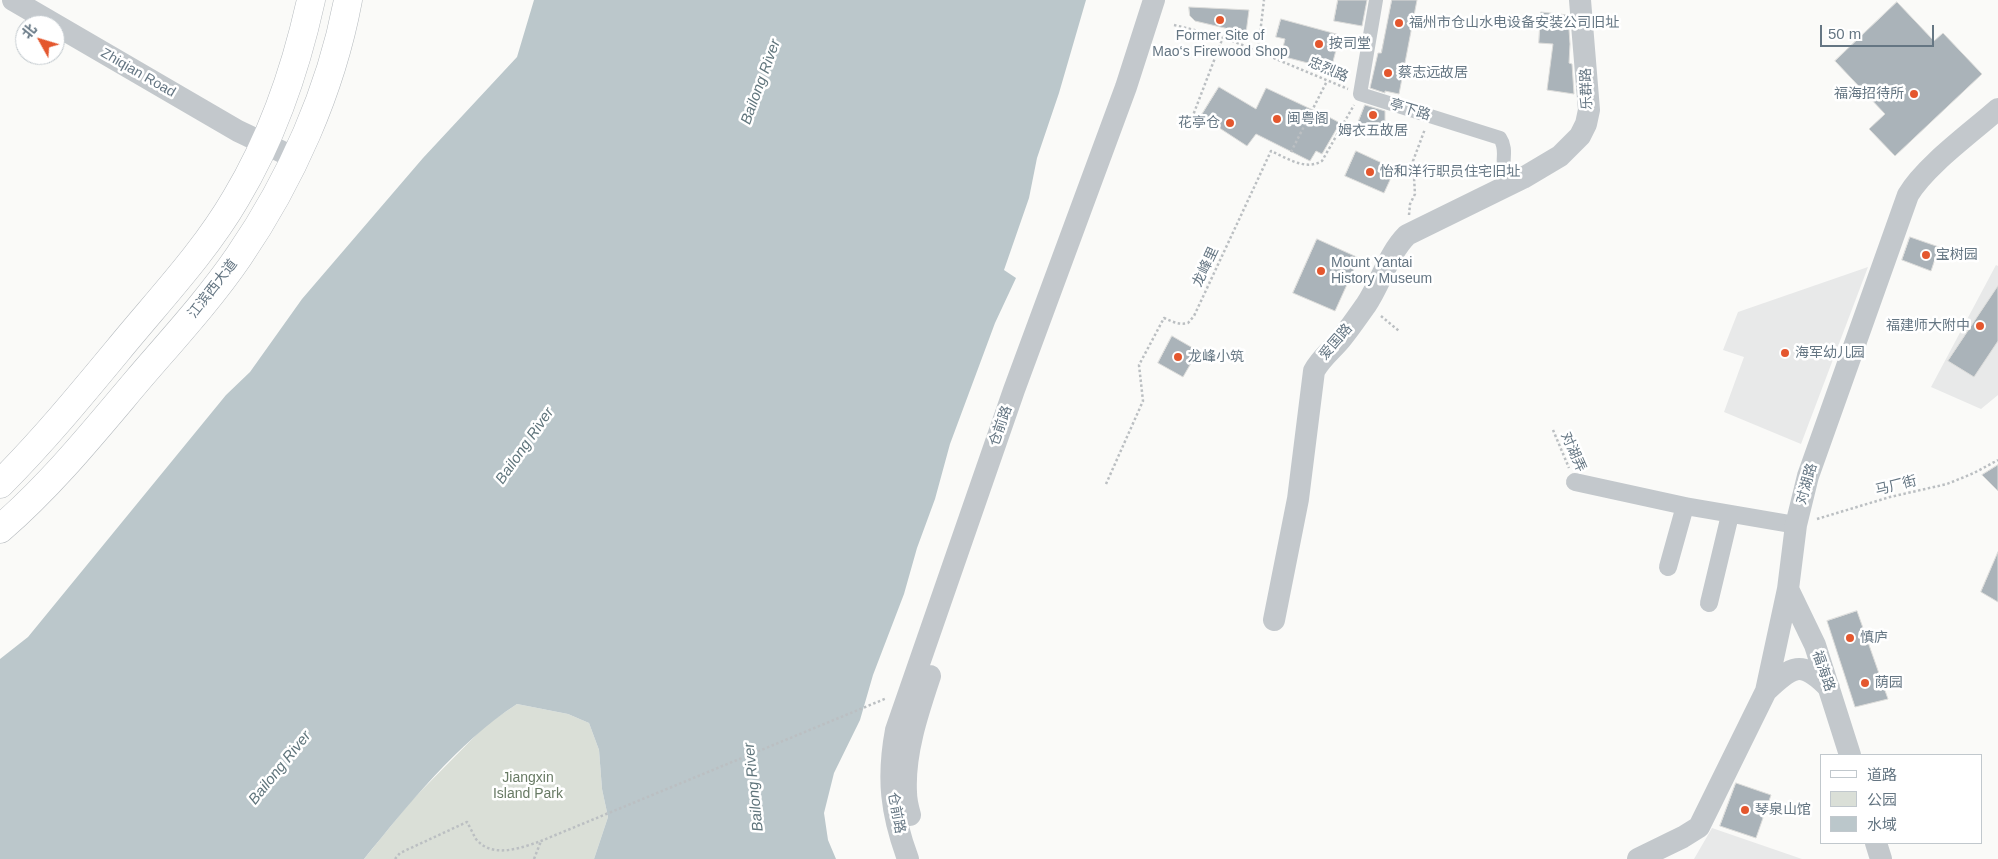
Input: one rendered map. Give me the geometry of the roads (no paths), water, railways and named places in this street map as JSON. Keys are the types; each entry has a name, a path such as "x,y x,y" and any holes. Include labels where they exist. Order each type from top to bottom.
{"main road":[{"path":"0,484 54,426 205,244 236,198 264,144 282,99 303,37 311,0"},
{"name":"江滨西大道","path":"0,529 31,500 77,451 225,275 261,223 295,158 316,112 340,36 348,0"}],"street":[{"name":"Zhiqian Road","path":"13,0 229,126 295,158"},
{"name":"仓前路","path":"908,859 898,833 890,775 896,730 1014,390 1126,87 1154,0"},
{"name":"仓前路","path":"923,859 912,828 906,793 913,735 923,698 1024,393 1145,63 1164,0"},
{"name":"亭下路","path":"1376,0 1360,94 1500,138 1504,146 1503,165 1505,170 1510,174 1523,178"},
{"name":"乐群路","path":"1523,178 1560,156 1572,146 1586,124 1589,110 1589,95 1580,0"},
{"name":"对湖路","path":"1638,859 1683,837 1698,827 1766,691 1788,589 1796,525 1808,476 1908,195 1928,170 1998,109"},
{"name":"爱国路","path":"1274,620 1298,499 1314,371 1319,361 1341,340 1379,284 1398,246 1411,233 1523,178"},
{"path":"1575,482 1730,515 1796,525"},
{"path":"1668,567 1685,506"},
{"path":"1709,604 1730,515"},
{"name":"福海路","path":"1788,589 1814,645 1830,688 1850,754"},
{"path":"1766,691 1785,673 1799,668 1812,674 1830,688"},
{"path":"1876,844 1881,859"}],"water":[{"name":"Bailong River","path":"534,0 1086,0 1059,93 1037,158 1029,198 1004,270 1016,278 995,323 950,444 935,499 917,548 904,594 873,675 860,720 834,773 824,813 828,840 836,859 594,859 608,817 602,789 599,750 589,723 568,714 517,704 474,737 454,756 416,796 364,859 0,859 0,659 28,637 226,395 250,372 302,299 423,158 517,57"}],"place":[{"name":"Former Site of Mao‘s Firewood Shop","path":"1220,20"},
{"name":"福州市仓山水电设备安装公司旧址","path":"1399,23"},
{"name":"按司堂","path":"1319,44"},
{"name":"蔡志远故居","path":"1388,73"},
{"name":"福海招待所","path":"1914,94"},
{"name":"姆衣五故居","path":"1373,115"},
{"name":"闽粤阁","path":"1277,119"},
{"name":"花亭仓","path":"1230,123"},
{"name":"怡和洋行职员住宅旧址","path":"1370,172"},
{"name":"宝树园","path":"1926,255"},
{"name":"Mount Yantai History Museum","path":"1321,271"},
{"name":"福建师大附中","path":"1980,326"},
{"name":"海军幼儿园","path":"1785,353"},
{"name":"龙峰小筑","path":"1178,357"},
{"name":"慎庐","path":"1850,638"},
{"name":"荫园","path":"1865,683"},
{"name":"琴泉山馆","path":"1745,810"}],"park label":[{"name":"Jiangxin Island Park","path":"528,786"}]}
